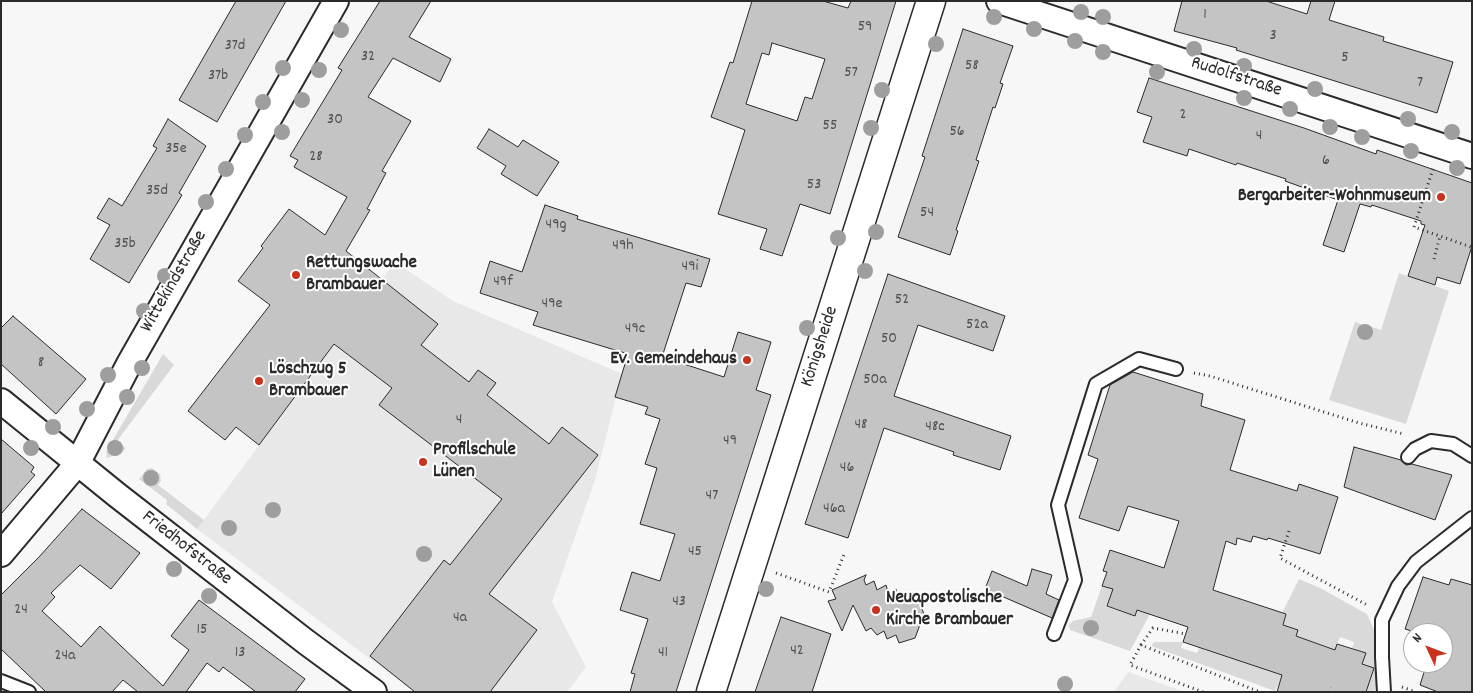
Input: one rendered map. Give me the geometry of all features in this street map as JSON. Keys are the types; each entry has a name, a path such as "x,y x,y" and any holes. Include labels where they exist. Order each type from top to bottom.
{"main road":[{"name":"Königsheide","path":"711,692 931,1"}],"street":[{"name":"Wittekindstraße","path":"1,554 77,464 133,357 336,1"},
{"name":"Rudolfstraße","path":"999,1 1472,156"},
{"name":"Friedhofstraße","path":"1,401 77,464 306,642 374,692"}],"lane":[{"path":"1054,634 1075,580 1058,505 1096,384 1138,359 1176,369"},
{"path":"1408,457 1415,449 1431,441 1453,444 1472,456"},
{"path":"1384,692 1382,620 1398,586 1416,562 1472,518"},
{"path":"1,682 29,692"}],"path":[{"path":"1441,146 1414,226 1471,247"},
{"path":"1434,259 1440,236"},
{"path":"1176,369 1210,376 1359,423 1431,441"},
{"path":"1289,531 1280,558 1385,615"},
{"path":"751,564 829,592 845,552"},
{"path":"1186,634 1153,628 1130,665 1204,692"},
{"path":"1141,645 1260,692"}],"shaded area":[{"name":"Profilschule Lünen","path":"395,262 453,301 622,374 595,480 552,602 586,667 567,692 414,692 197,529"},
{"path":"1399,273 1449,291 1406,424 1329,400 1355,322 1381,330"},
{"path":"163,354 174,365 117,441 126,448 122,453 107,458 106,452"},
{"path":"152,468 160,474 161,481 158,485 204,520 197,529 166,504 167,500 139,479 147,469"},
{"path":"1299,579 1322,589 1367,614 1376,634 1377,684 1375,692 1366,692 1374,669 1362,664 1366,653 1352,648 1354,642 1340,637 1335,650 1296,636 1298,630 1283,625 1286,615 1282,613"},
{"path":"1102,586 1113,589 1107,607 1134,616 1141,598 1156,603 1130,651 1070,630 1069,625 1073,621 1091,617"},
{"path":"1154,642 1183,642 1181,648 1197,653 1199,648 1267,670 1269,667 1284,672 1275,691 1151,646"},
{"path":"1128,672 1185,692 1114,692"}],"building":[{"path":"236,1 286,1 217,122 179,100"},
{"path":"380,1 431,1 409,37 451,59 440,82 393,58 368,97 411,121 382,171 386,173 367,209 370,210 346,251 438,324 421,345 469,382 478,370 496,383 487,395 549,444 562,427 598,455 489,594 537,630 490,692 415,692 370,656 444,560 450,565 502,499 379,405 392,388 334,344 259,445 236,427 225,440 188,411 270,305 238,281 263,248 261,246 289,209 325,235 347,197 294,167 298,160 290,156 342,70 338,68"},
{"path":"752,1 823,1 848,8 851,1 896,1 830,214 800,204 782,256 760,249 767,229 718,214 745,130 711,117 730,62 733,63","holes":["772,43 825,59 812,99 805,97 797,121 746,104 762,53 769,55"]},
{"path":"1182,1 1266,1 1307,14 1311,1 1335,1 1329,20 1384,37 1383,41 1453,62 1437,113 1236,50 1237,48 1174,31"},
{"path":"963,29 1013,46 1000,83 1003,84 995,108 993,107 976,160 979,161 956,230 958,231 950,255 898,237 925,157 922,156"},
{"path":"1149,78 1304,128 1376,154 1377,150 1472,183 1472,246 1460,284 1437,277 1435,285 1408,276 1425,225 1421,224 1421,221 1372,205 1371,207 1360,204 1344,252 1323,245 1338,200 1285,181 1286,179 1237,163 1236,165 1189,149 1187,156 1143,142 1152,117 1137,112"},
{"path":"168,119 206,146 179,193 182,195 129,283 90,259 110,225 97,218 109,198 122,206 157,148 153,146"},
{"path":"489,129 518,147 523,140 559,162 537,196 501,174 506,166 477,148"},
{"path":"545,205 578,216 577,219 710,259 701,287 686,283 662,357 724,377 738,332 771,342 756,390 771,395 676,692 630,692 635,674 631,673 648,619 620,610 632,572 660,581 675,534 640,524 657,468 645,464 660,419 645,414 648,407 615,397 628,354 533,325 538,312 480,293 490,261 522,272"},
{"path":"888,274 1005,316 993,351 918,325 894,396 1011,436 1000,470 953,455 954,452 884,428 848,538 805,524"},
{"path":"13,316 86,379 56,414 1,364 1,328"},
{"path":"1133,372 1203,394 1201,406 1245,420 1230,470 1297,491 1299,484 1338,497 1320,554 1268,538 1267,540 1253,536 1251,542 1237,538 1236,545 1226,541 1213,590 1286,614 1283,625 1298,630 1296,636 1335,650 1337,644 1366,653 1362,664 1374,668 1366,692 1277,692 1282,675 1183,642 1188,627 1137,610 1135,616 1107,606 1113,589 1102,586 1107,572 1103,571 1110,550 1164,568 1179,521 1128,506 1119,531 1079,518 1098,459 1088,455 1110,385"},
{"path":"1,439 34,467 31,472 35,475 1,514"},
{"path":"1354,447 1401,460 1406,465 1412,464 1452,475 1435,520 1344,487"},
{"path":"82,509 140,553 111,589 80,565 51,593 55,597 42,611 81,647 100,626 163,686 189,650 171,636 199,600 305,679 295,692 256,692 223,667 219,672 207,663 186,692 138,692 123,680 112,692 46,692 1,649 1,595 39,557"},
{"path":"1032,569 1052,575 1046,594 1059,600 1052,618 985,589 992,571 1027,586"},
{"name":"Neuapostolische Kirche Brambauer","path":"866,575 864,580 866,585 874,581 877,590 886,585 889,595 896,589 899,599 908,594 911,602 918,599 924,614 915,638 899,643 896,635 887,639 884,631 877,635 871,628 866,631 853,605 842,631 828,601 836,599 832,590"},
{"path":"1423,577 1449,585 1451,579 1472,585 1472,692 1438,692 1420,685 1424,673 1453,673 1453,623 1407,623"},
{"path":"781,617 831,634 812,692 755,692"}],"place":[{"name":"Bergarbeiter-Wohnmuseum","path":"1441,197"},
{"name":"Rettungswache Brambauer","path":"296,275"},
{"name":"Ev. Gemeindehaus","path":"747,360"},
{"name":"Löschzug 5 Brambauer","path":"259,381"},
{"name":"Profilschule Lünen","path":"423,462"},
{"name":"Neuapostolische Kirche Brambauer","path":"876,610"}]}
